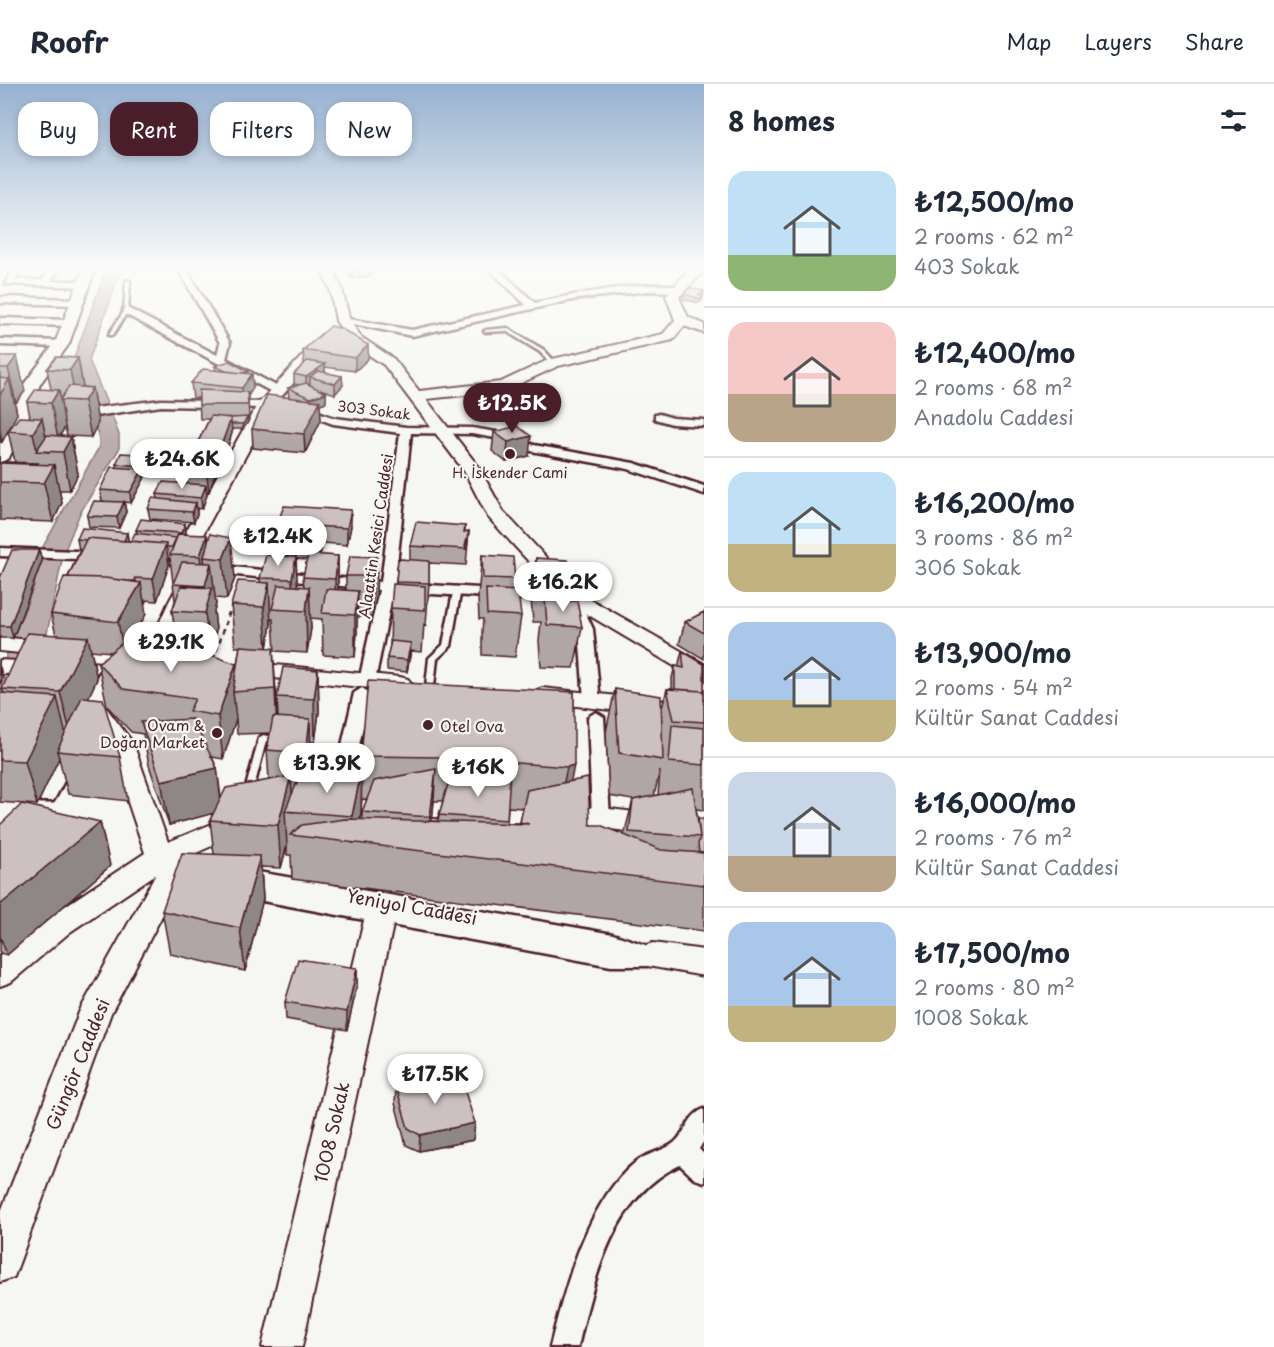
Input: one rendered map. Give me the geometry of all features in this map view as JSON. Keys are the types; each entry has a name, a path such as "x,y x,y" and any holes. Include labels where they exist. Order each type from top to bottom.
{"street":[{"path":"0,458 23,411 32,384 62,344 70,326"},
{"path":"155,326 221,359 277,400"},
{"path":"215,326 225,343 221,359"},
{"path":"47,796 84,724 157,601 183,566 277,400 339,326"},
{"path":"346,326 356,340 389,362 472,470 495,513 572,597 704,674"},
{"path":"371,326 412,333 452,326"},
{"path":"415,396 504,386 553,363 668,337 677,326"},
{"path":"0,342 62,344"},
{"path":"201,349 225,343"},
{"path":"67,413 89,414 161,403 277,400"},
{"name":"303 Sokak","path":"277,400 333,421 406,430 472,431 497,435 531,448 630,466 704,490"},
{"path":"659,417 672,421 704,423"},
{"name":"Alaattin Kesici Caddesi","path":"339,800 387,587 406,430"},
{"path":"5,552 112,557"},
{"path":"183,566 387,587 572,597"},
{"path":"572,597 586,629 601,818"},
{"path":"5,644 59,660"},
{"path":"0,667 59,660 162,667"},
{"path":"215,673 443,692"},
{"path":"522,701 594,709 704,729"},
{"path":"594,709 704,713"},
{"path":"84,724 121,743 177,869"},
{"path":"309,803 339,800 463,811 601,818 704,830"},
{"path":"0,973 60,924 177,869 258,810"},
{"name":"Güngör Caddesi","path":"0,1263 96,1010 177,869"},
{"name":"Yeniyol Caddesi","path":"653,956 613,942 224,879 381,916 611,957 653,956 704,963"},
{"name":"1008 Sokak","path":"282,1347 381,916"},
{"path":"564,1347 572,1312 605,1221 625,1190 648,1169 684,1151 704,1120"},
{"path":"684,1151 704,1170"}],"lane":[{"path":"111,334 116,326"},
{"path":"486,331 507,329 542,351 553,363"},
{"path":"443,692 433,658 447,646 457,589"},
{"path":"258,810 248,788 263,738 269,739"}],"path":[{"path":"215,673 243,572"}],"shaded area":[{"path":"86,326 101,326 89,360 119,435 119,449 80,513 63,555 46,638 2,736 0,695 6,656 34,586 40,552 99,447 99,437 74,369 74,358"}],"building":[{"path":"331,326 342,329 368,345 355,358 303,350"},
{"path":"0,356 17,356 8,368 0,368"},
{"path":"56,357 78,358 70,370 47,369"},
{"path":"229,361 248,371 242,373 226,371 215,366"},
{"path":"307,361 325,364 306,377 294,374"},
{"path":"203,369 252,374 242,388 191,383"},
{"path":"318,371 342,376 335,384 310,377"},
{"path":"0,378 9,379 0,395"},
{"path":"306,383 326,393 310,398 288,388"},
{"path":"69,386 92,388 84,401 60,400"},
{"path":"36,389 59,390 51,403 27,402"},
{"path":"199,390 247,392 248,405 199,405"},
{"path":"267,395 320,401 304,434 252,429"},
{"path":"211,416 231,418 222,443 198,442"},
{"path":"19,417 42,418 33,433 8,431"},
{"path":"248,417 243,424 231,424 231,418 229,418"},
{"path":"517,426 531,436 508,442 494,432"},
{"path":"47,435 71,437 63,452 36,451"},
{"path":"196,446 217,448 207,476 182,474"},
{"path":"121,453 152,455 145,466 116,464"},
{"path":"2,462 38,463 1,463"},
{"path":"0,463 54,465 44,483 0,482"},
{"path":"111,467 143,469 130,492 100,490"},
{"path":"163,482 206,485 201,498 157,494"},
{"path":"152,498 196,503 192,512 148,509"},
{"path":"94,501 124,502 117,517 87,516"},
{"path":"284,506 351,510 347,528 277,524"},
{"path":"141,519 185,524 181,533 136,530"},
{"path":"416,522 465,526 464,532 469,531 465,546 467,549 410,546"},
{"path":"82,528 127,533 124,541 77,539"},
{"path":"293,531 323,533 318,550 287,548"},
{"path":"135,533 176,538 172,547 166,547 166,544 131,541"},
{"path":"178,534 207,535 200,556 170,555"},
{"path":"210,534 231,538 223,559 204,557"},
{"path":"87,538 166,544 153,579 135,578 136,581 128,581 68,577"},
{"path":"12,550 39,550 10,626 0,626 0,578"},
{"path":"308,554 338,556 335,579 303,577"},
{"path":"266,555 296,557 292,579 260,578"},
{"path":"482,555 513,557 515,579 483,578"},
{"path":"350,556 377,557 373,576 346,576"},
{"path":"536,558 567,560 571,582 538,581"},
{"path":"398,559 429,561 429,583 396,582"},
{"path":"182,562 211,563 205,586 173,584"},
{"path":"64,577 105,578 141,583 118,622 51,614"},
{"path":"238,581 269,583 264,607 231,605"},
{"path":"393,584 425,586 425,610 391,608"},
{"path":"278,585 309,587 306,611 272,609"},
{"path":"181,586 212,588 205,613 172,611"},
{"path":"326,589 358,591 355,615 322,613"},
{"path":"486,589 518,591 521,616 487,614"},
{"path":"545,599 577,601 582,627 547,625"},
{"path":"704,612 704,633 685,622"},
{"path":"27,633 88,637 60,692 2,689"},
{"path":"127,639 195,649 236,664 218,716 189,711 195,699 123,689 98,663"},
{"path":"391,641 411,643 407,660 387,658"},
{"path":"240,646 273,648 275,689 233,692"},
{"path":"682,651 704,664 704,694 703,691 675,689 675,666 684,668"},
{"path":"283,667 318,670 314,699 277,697"},
{"path":"368,681 574,692 574,765 567,767 440,757 361,756"},
{"path":"615,689 661,696 663,760 619,753"},
{"path":"667,689 703,691 704,722 674,720"},
{"path":"0,693 57,697 25,761 0,760"},
{"path":"82,697 103,699 120,757 57,751"},
{"path":"273,717 310,719 306,753 267,750"},
{"path":"192,719 217,768 161,781 141,722"},
{"path":"672,725 704,728 704,765 669,762"},
{"path":"362,768 352,816 285,811 298,780"},
{"path":"436,769 430,817 362,812 374,781"},
{"path":"510,772 507,820 439,815 448,784"},
{"path":"291,776 278,825 210,820 226,788"},
{"path":"588,778 590,825 600,825 661,850 704,853 704,885 290,835 302,825 345,819 529,824 520,822 527,790"},
{"path":"693,788 700,837 629,832 633,800"},
{"path":"22,804 100,822 0,905 0,825"},
{"path":"698,819 704,819 704,853 699,853"},
{"path":"182,853 260,856 240,928 162,911"},
{"path":"298,959 357,968 347,1012 285,1002"},
{"path":"459,1073 475,1123 420,1135 408,1128 396,1086"}],"place":[{"name":"H. İskender Cami","path":"510,454"},
{"name":"Otel Ova","path":"428,725"},
{"name":"Ovam & Doğan Market","path":"217,733"}]}
